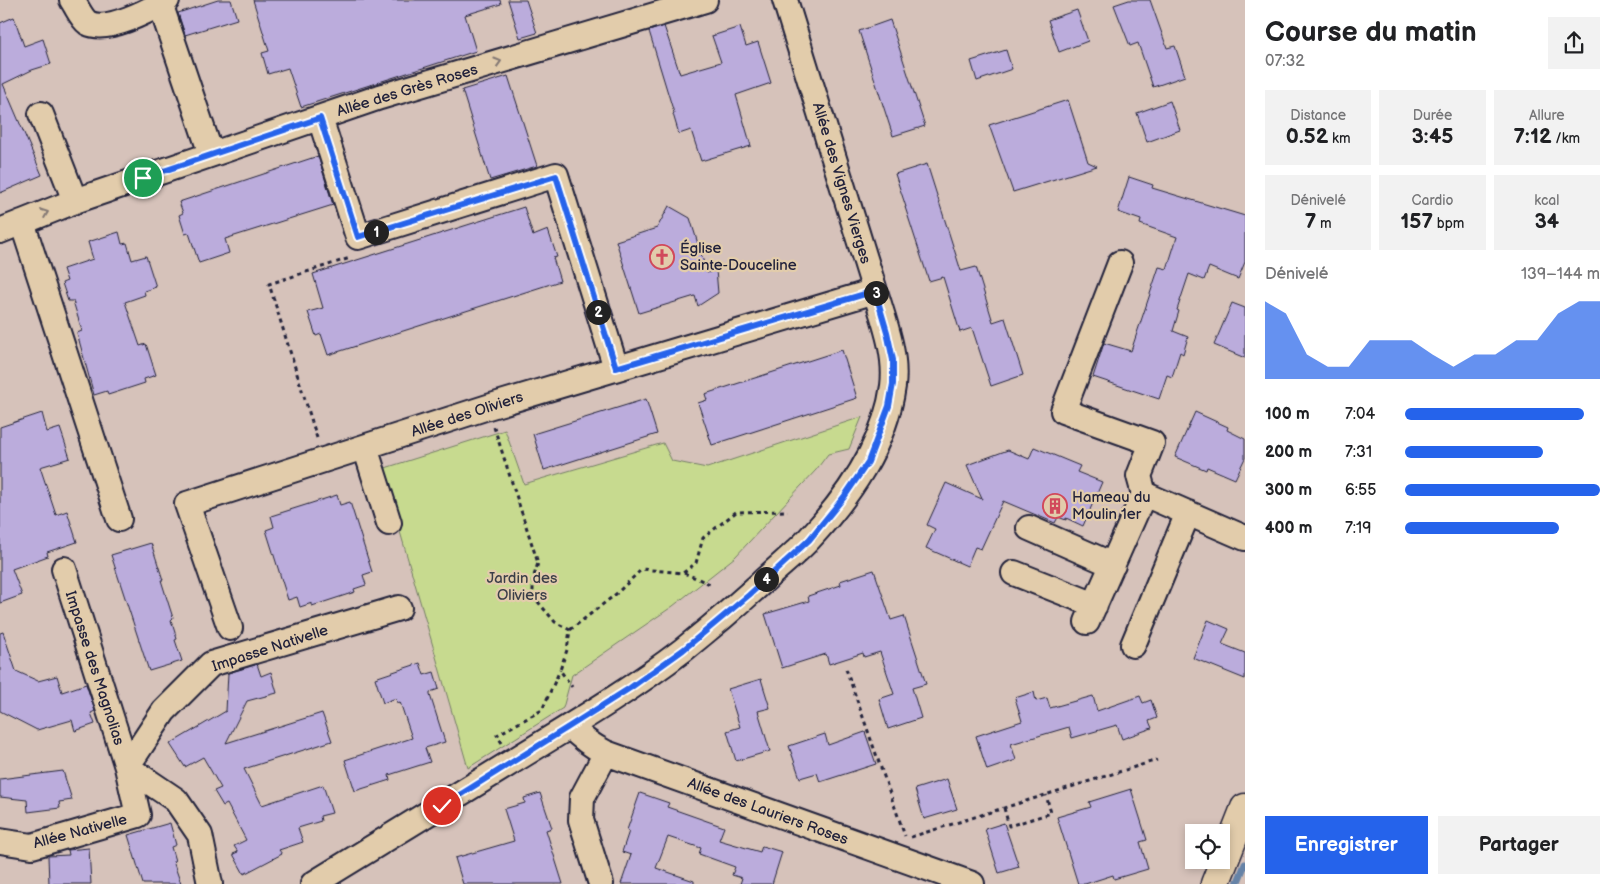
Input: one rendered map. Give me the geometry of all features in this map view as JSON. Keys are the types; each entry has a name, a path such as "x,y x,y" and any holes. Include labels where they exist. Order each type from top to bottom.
{"main road":[{"path":"1215,884 1245,808"}],"street":[{"path":"72,0 85,20 90,24 99,25 109,25 122,21 162,1 211,154"},
{"name":"Allée des Grès Roses","path":"0,231 75,201 380,98 705,0"},
{"name":"Allée des Vignes Vierges","path":"313,884 570,726 630,688 683,650 749,595 809,540 844,497 868,462 889,406 893,384 893,360 875,291 785,0"},
{"path":"41,114 75,201"},
{"path":"320,118 358,237 556,176 616,368"},
{"path":"22,222 118,519"},
{"path":"1014,573 1091,614 1144,494 1139,476 1152,443 1062,411 1120,263"},
{"name":"Allée des Oliviers","path":"230,628 187,504 488,407 875,291"},
{"path":"365,447 389,523"},
{"path":"1144,494 1245,538"},
{"path":"1133,645 1188,513"},
{"path":"1029,528 1113,565"},
{"name":"Impasse des Magnolias","path":"64,570 127,767"},
{"name":"Impasse Nativelle","path":"127,767 164,711 211,664 398,608"},
{"name":"Allée des Lauriers Roses","path":"570,726 592,746 606,753 972,884"},
{"path":"601,884 581,820 582,798 606,753"},
{"path":"127,767 176,800 200,836 210,884"},
{"name":"Allée Nativelle","path":"0,841 32,846 138,815 127,767"}],"path":[{"path":"317,438 269,284 364,254 358,237"},
{"path":"488,407 538,563 533,579 533,596 555,622 570,630"},
{"path":"683,573 696,563 702,538 736,512 788,511"},
{"path":"497,735 542,710 567,650 570,630 616,594 642,569 683,573 710,584"},
{"path":"846,669 906,839 1157,760"},
{"path":"560,670 572,687"},
{"path":"1004,808 1010,826 1044,816 1052,813 1046,795"}],"green space":[{"name":"Jardin des Oliviers","path":"862,417 849,449 828,454 816,470 735,557 673,606 572,675 563,708 468,768 382,469 505,430 524,484 663,443 672,461 707,468"}],"building":[{"path":"218,0 231,0 237,19 185,35 178,13"},
{"path":"253,0 500,0 501,4 465,15 476,51 301,107 288,68 268,74 262,53 269,51"},
{"path":"508,0 526,0 537,33 520,38"},
{"path":"1129,0 1150,0 1167,48 1175,46 1185,76 1153,87 1138,43 1130,46 1114,5"},
{"path":"1077,10 1088,41 1059,52 1048,20"},
{"path":"14,17 24,46 43,39 51,64 32,70 3,84 42,175 0,193 0,23"},
{"path":"890,20 925,126 893,136 859,31"},
{"path":"664,26 680,74 721,62 712,36 740,27 746,46 758,42 771,83 736,95 751,146 701,161 691,130 679,134 649,31"},
{"path":"1006,50 1012,69 977,81 971,61"},
{"path":"508,76 537,166 490,180 462,90"},
{"path":"1068,100 1088,162 1097,166 1013,192 989,125"},
{"path":"1170,101 1180,130 1147,142 1137,113"},
{"path":"318,156 333,205 225,239 229,253 199,263 189,233 185,234 179,215 183,213 179,202"},
{"path":"927,164 961,271 976,267 993,322 1005,318 1023,375 991,386 972,328 960,332 943,277 929,281 895,174"},
{"path":"1129,177 1153,185 1152,188 1245,216 1245,262 1238,279 1209,267 1204,280 1189,274 1177,310 1179,311 1173,331 1188,337 1183,354 1180,352 1172,377 1167,375 1159,399 1093,377 1104,343 1131,351 1159,267 1167,269 1177,237 1140,224 1141,220 1118,212"},
{"name":"Église Sainte-Douceline","path":"669,206 690,218 707,273 716,270 718,293 698,306 695,296 639,313 616,241 657,228"},
{"path":"524,207 533,236 548,230 557,257 553,258 560,281 328,355 321,334 316,336 308,312 323,308 313,274"},
{"path":"119,232 122,244 127,243 132,260 146,256 156,287 144,291 145,295 125,302 140,346 146,344 156,375 144,379 145,383 108,395 107,391 94,395 77,333 82,331 73,301 68,301 62,283 67,281 63,269 93,259 88,242"},
{"path":"1232,303 1245,308 1245,358 1214,345"},
{"path":"842,350 857,398 712,445 698,403 707,400 705,394"},
{"path":"646,399 657,434 544,470 533,434"},
{"path":"1195,412 1228,427 1227,430 1245,439 1245,458 1235,479 1207,467 1206,470 1175,457"},
{"path":"42,413 47,432 60,428 70,458 40,467 56,515 67,511 77,542 47,552 48,556 12,569 22,595 0,603 0,427"},
{"name":"Hameau du Moulin 1er","path":"1034,447 1080,466 1077,472 1102,482 1083,526 1066,518 1066,520 1058,517 1055,523 1003,501 981,549 975,547 967,566 926,548 935,529 927,525 946,483 982,499 967,465 1008,450 1029,459"},
{"path":"337,495 340,505 350,502 372,572 363,575 366,585 354,589 355,592 312,606 312,603 300,607 297,597 288,600 266,530 274,527 271,516"},
{"path":"151,543 173,618 171,620 177,639 175,640 182,661 149,671 111,555"},
{"path":"874,570 891,620 904,616 926,684 912,688 921,718 888,729 879,699 894,694 880,652 864,657 863,653 829,664 826,654 782,668 765,614 809,601 808,596 841,585 840,581"},
{"path":"1208,620 1229,629 1222,644 1245,653 1245,679 1193,658"},
{"path":"3,632 16,671 38,681 57,676 62,692 86,684 95,711 91,713 95,724 75,731 72,720 37,730 0,711 0,633"},
{"path":"420,663 424,675 434,672 439,689 430,692 430,695 445,742 425,748 430,762 389,775 390,780 355,791 345,760 412,738 400,702 397,703 396,698 383,703 375,678"},
{"path":"257,664 261,676 271,672 277,693 247,701 226,743 322,713 332,741 244,769 262,805 323,785 332,813 320,816 321,821 298,828 303,842 279,850 282,854 244,874 233,854 238,852 234,846 246,840 227,804 223,806 214,791 221,788 203,757 185,767 170,744 226,711 228,673"},
{"path":"761,679 770,708 758,711 770,751 736,761 727,731 740,727 728,689"},
{"path":"1034,692 1036,701 1047,698 1050,708 1093,696 1097,711 1140,696 1143,703 1151,700 1157,718 1149,721 1152,728 1122,739 1117,725 1072,738 1069,727 1011,744 1016,760 987,770 976,736 1022,721 1015,698"},
{"path":"865,732 876,764 820,782 817,773 800,778 789,746 825,734 828,745"},
{"path":"63,771 72,800 59,802 60,808 28,812 27,800 0,797 0,779"},
{"path":"947,779 957,809 924,819 915,789"},
{"path":"1131,789 1147,840 1140,842 1148,869 1114,879 1113,875 1085,884 1078,884 1057,817 1091,807 1089,802"},
{"path":"540,793 552,828 546,830 563,884 463,884 455,858 514,841 504,809 525,803 524,798"},
{"path":"640,793 669,803 667,807 724,827 719,840 760,852 762,846 782,852 772,884 740,884 742,878 732,875 735,867 699,854 701,848 668,837 656,868 694,881 694,884 621,884 631,855 622,852 629,831 627,830"},
{"path":"170,823 176,845 171,847 175,861 173,861 181,884 143,884 128,835"},
{"path":"1004,823 1019,867 999,873 985,829"},
{"path":"89,848 91,884 49,884 48,856 69,855 68,850"}],"waterway":[{"path":"1237,884 1245,864"}],"place":[{"name":"Église Sainte-Douceline","path":"662,257"},
{"name":"Hameau du Moulin 1er","path":"1055,506"}],"route":[{"path":"143,178 320,118 358,237 556,176 616,368 875,291 893,360 893,384 889,406 868,462 844,497 809,540 749,595 683,650 630,688 442,806"}]}
